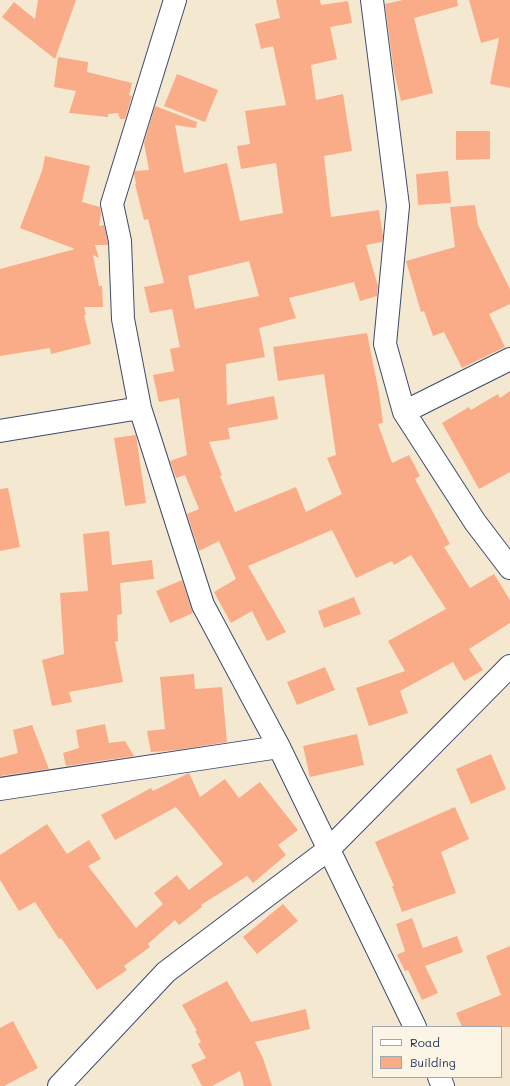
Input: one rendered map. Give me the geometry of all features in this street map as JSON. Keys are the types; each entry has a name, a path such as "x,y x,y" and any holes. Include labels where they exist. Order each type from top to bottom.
{"street":[{"path":"176,0 112,204 120,241 123,319 140,408 203,605 279,746 415,1026"},
{"path":"372,0 398,206 385,344 404,412 475,522 510,568"},
{"path":"404,412 510,359"},
{"path":"0,431 140,408"},
{"path":"59,1086 166,972 329,849 510,666"},
{"path":"0,789 279,746"}],"building":[{"path":"38,0 76,0 55,59 2,17 14,2 35,19"},
{"path":"276,0 320,0 321,5 348,1 352,23 330,27 337,59 311,65 316,100 343,94 352,151 324,156 331,217 379,210 383,236 382,242 366,245 378,286 377,296 360,301 354,282 289,298 296,318 259,328 265,357 226,364 227,405 274,396 278,419 228,428 230,439 209,442 222,475 220,476 235,512 296,487 306,512 342,494 327,458 336,455 324,374 278,381 273,347 367,333 379,393 383,423 378,424 392,463 409,455 420,476 415,479 450,544 444,547 470,588 494,574 510,600 510,623 469,649 483,670 464,681 453,662 400,691 408,713 369,726 356,688 405,671 388,641 446,609 411,555 394,565 392,561 356,578 332,530 248,566 286,632 267,641 252,611 231,623 214,592 236,579 219,541 199,551 187,514 199,509 185,475 176,478 170,461 187,455 179,398 159,402 153,375 174,371 170,349 180,347 172,309 150,313 144,287 164,283 148,219 144,220 134,174 135,171 149,170 144,143 155,106 197,122 196,128 175,125 184,173 227,163 240,221 283,213 276,163 241,169 237,146 250,144 245,111 286,105 273,46 261,49 255,24 280,18","holes":["249,261 259,296 195,309 188,276"]},
{"path":"403,0 457,0 458,6 414,18 433,93 401,101 394,72 385,4"},
{"path":"469,0 510,0 510,88 490,84 499,38 481,43"},
{"path":"58,57 88,62 87,72 132,83 129,95 132,96 125,119 120,119 118,113 108,114 108,117 69,113 76,91 54,87"},
{"path":"177,74 218,90 205,122 164,106"},
{"path":"456,131 490,131 490,159 456,160"},
{"path":"45,156 90,166 82,202 100,207 101,214 99,226 104,225 108,243 108,245 95,245 99,258 93,255 99,286 102,286 103,307 84,307 86,315 84,315 91,344 51,354 50,348 0,356 0,269 75,249 20,228 42,171"},
{"path":"448,171 451,203 418,205 416,174"},
{"path":"475,205 478,225 510,289 510,304 489,314 505,347 462,368 444,332 433,336 424,311 421,312 406,261 455,247 450,207"},
{"path":"510,391 510,472 479,489 442,423 469,407 471,410 498,394 500,398"},
{"path":"136,435 146,503 125,506 114,438"},
{"path":"8,488 20,547 0,551 0,489"},
{"path":"109,531 112,565 152,560 154,579 120,583 122,614 117,615 118,641 115,642 123,682 69,692 72,702 52,706 42,660 64,654 60,593 88,591 83,534"},
{"path":"182,580 193,613 170,623 156,591"},
{"path":"354,597 361,614 324,628 318,611"},
{"path":"325,667 335,690 297,705 287,682"},
{"path":"194,674 195,689 222,687 227,742 178,750 151,752 147,731 165,729 160,677"},
{"path":"105,724 109,743 125,741 134,756 66,766 63,753 79,748 76,730"},
{"path":"32,725 49,769 0,776 0,758 18,753 13,730"},
{"path":"357,734 364,765 310,777 303,746"},
{"path":"491,754 506,789 471,804 456,769"},
{"path":"189,773 200,797 225,779 239,798 260,782 298,830 278,845 286,855 253,883 247,876 201,905 202,907 179,925 175,920 148,944 150,947 124,966 127,970 97,990 61,938 59,939 35,902 19,911 0,880 0,855 47,824 67,854 89,840 101,859 88,866 136,928 163,904 154,893 177,875 189,890 223,864 176,807 115,840 101,815 151,788 153,791"},
{"path":"455,807 469,839 441,852 456,893 402,912 392,886 394,886 375,842"},
{"path":"283,904 298,921 257,954 243,937"},
{"path":"412,918 423,948 457,936 463,952 425,966 438,993 422,1000 408,970 405,971 397,955 405,951 396,924"},
{"path":"510,946 510,1027 462,1026 456,1013 501,995 486,956"},
{"path":"227,981 251,1022 306,1009 310,1029 255,1042 263,1058 272,1086 244,1086 240,1071 212,1086 202,1086 191,1065 206,1058 198,1044 201,1042 195,1031 197,1031 182,1005"},
{"path":"13,1021 38,1068 4,1086 0,1086 0,1028"}]}
